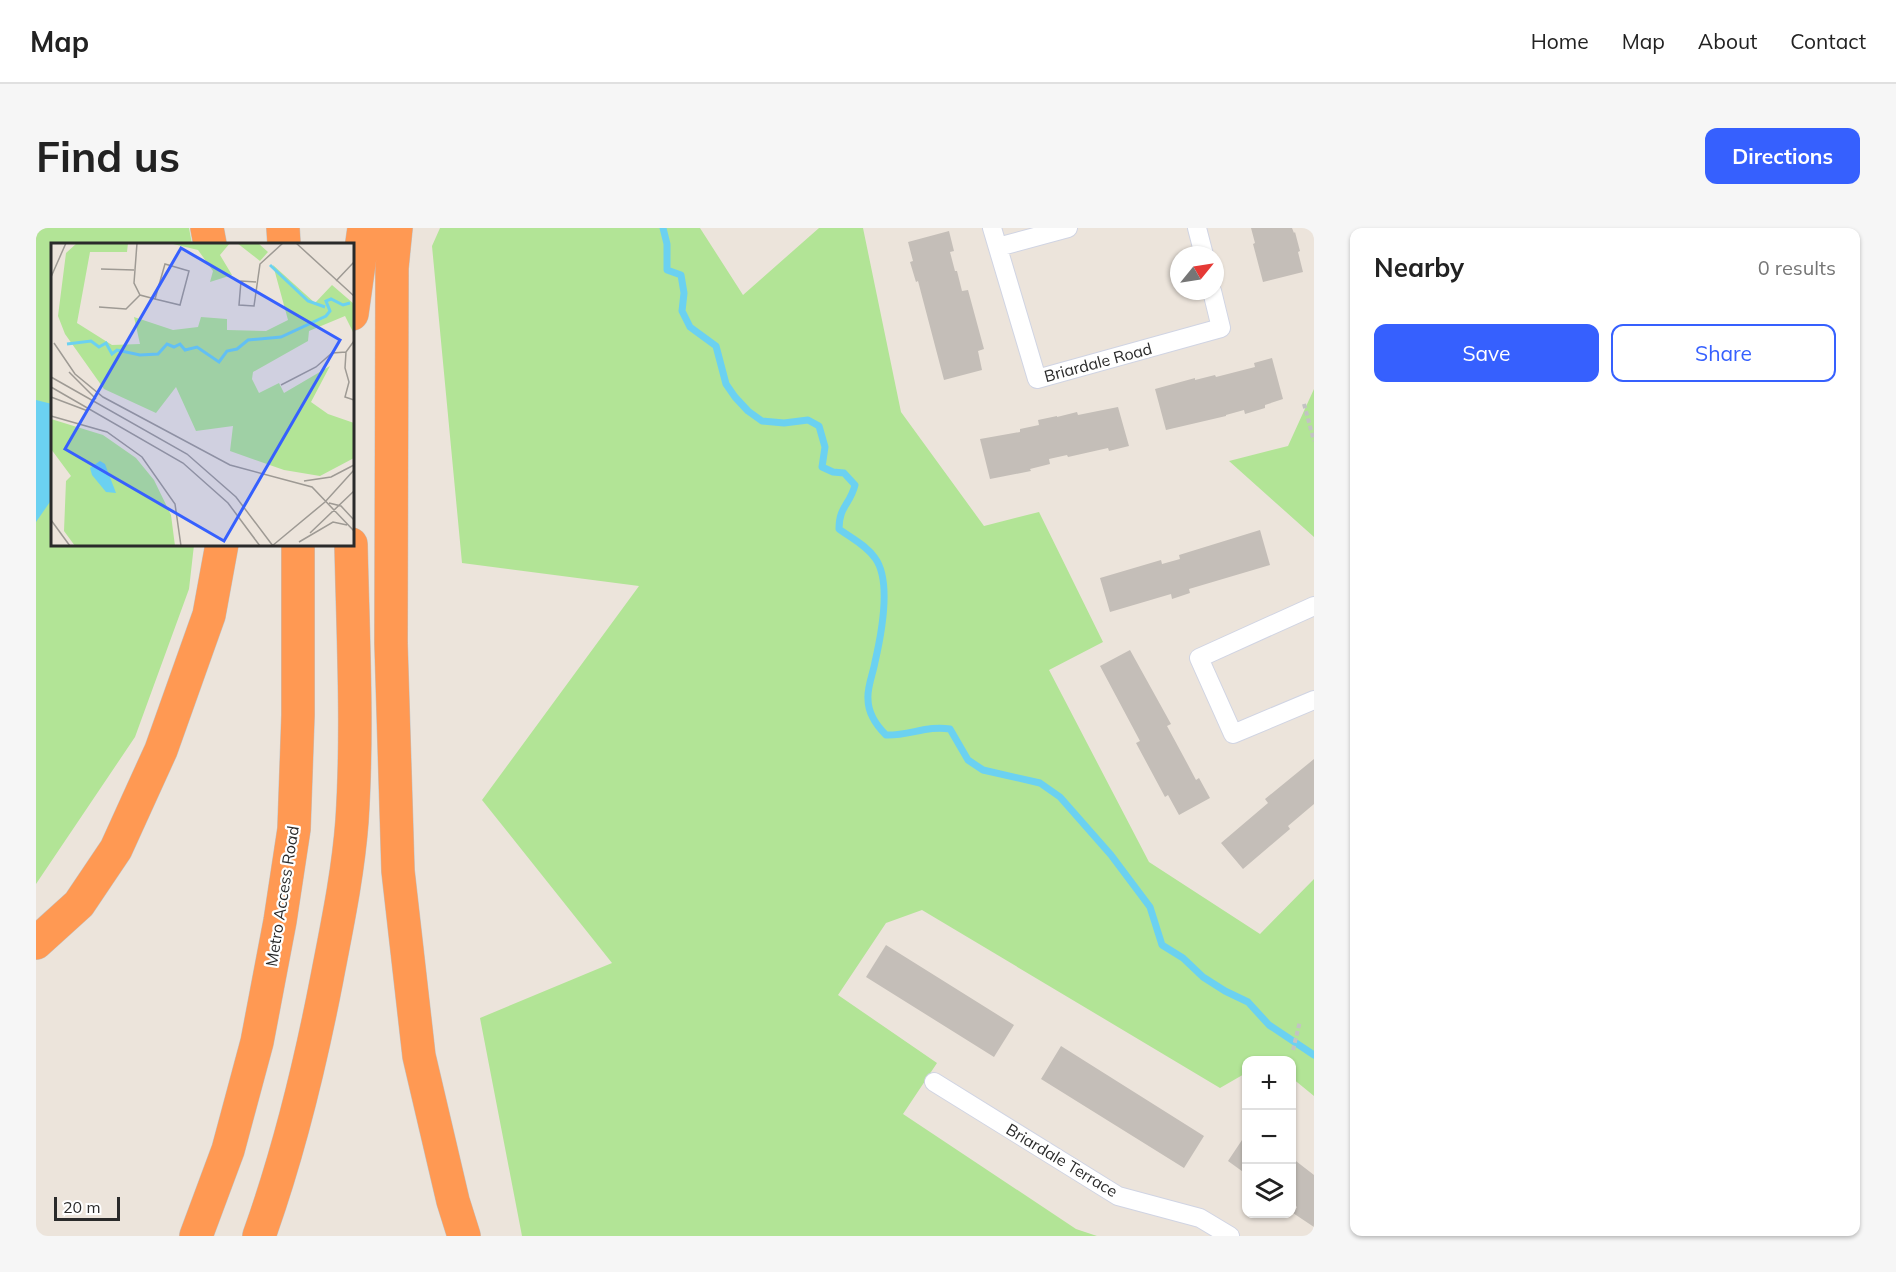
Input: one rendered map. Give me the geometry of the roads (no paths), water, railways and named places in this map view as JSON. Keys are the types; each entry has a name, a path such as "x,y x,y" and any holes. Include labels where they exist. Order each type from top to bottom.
{"highway":[{"path":"207,228 210,243"},
{"path":"283,228 284,243"},
{"path":"354,300 364,228"},
{"path":"396,228 392,280 391,643 398,871 419,1056 453,1201 464,1236"},
{"path":"36,943 79,904 116,849 161,750 209,615 222,546"},
{"name":"Metro Access Road","path":"196,1236 228,1150 257,1042 282,910 294,829 298,715 298,546"},
{"path":"259,1236 281,1174 314,1048 340,909 352,821 354,718 351,546"}],"street":[{"name":"Briardale Road","path":"992,228 1037,379 1221,328 1214,300"},
{"path":"998,247 1068,228"},
{"path":"1197,228 1201,246"},
{"path":"1314,606 1199,658 1233,734 1314,700"},
{"name":"Briardale Terrace","path":"934,1082 1118,1196 1200,1218 1230,1236"}],"water":[{"path":"36,400 51,404 51,500 36,522"}],"waterway":[{"path":"663,228 667,244 667,270 681,275 684,293 682,311 690,327 716,346 726,384 735,397 748,411 762,421 784,423 808,420 819,426 825,447 822,467 833,472 844,473 855,485 841,515 839,529 871,553 880,568 883,580 884,609 868,694 869,710 879,727 886,735 934,728 950,729 968,760 983,770 1040,783 1060,797 1111,855 1150,907 1162,945 1183,958 1203,977 1248,1002 1269,1025 1314,1055"}]}
